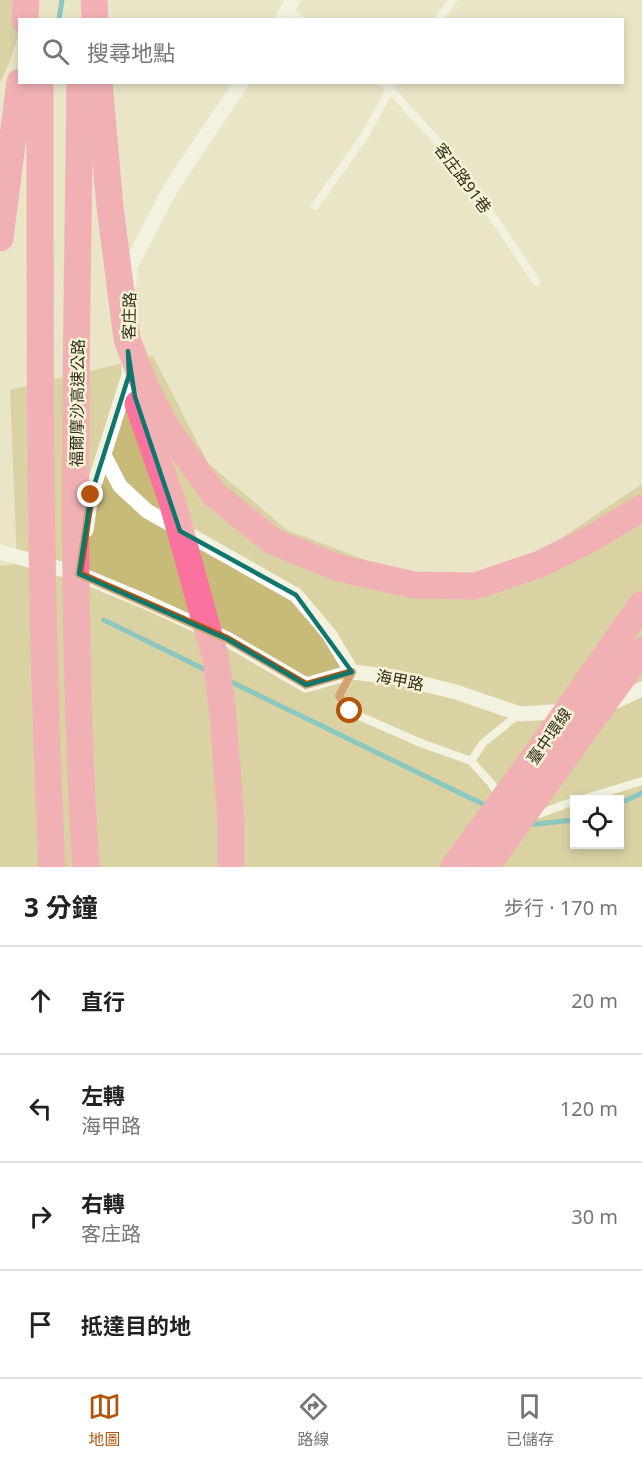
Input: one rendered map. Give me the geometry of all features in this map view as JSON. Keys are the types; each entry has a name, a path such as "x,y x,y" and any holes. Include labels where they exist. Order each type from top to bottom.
{"highway":[{"path":"25,18 27,0"},
{"path":"40,0 40,18"},
{"path":"81,0 81,18"},
{"path":"94,0 95,18"},
{"path":"0,238 20,84"},
{"path":"40,84 40,478 52,867"},
{"name":"福爾摩沙高速公路","path":"80,84 76,476 81,778 87,867"},
{"path":"99,84 110,207 135,397 172,501 216,660 231,822 231,867"},
{"path":"127,339 144,384 164,424 213,493 272,541 339,568 414,585 475,586 540,564 592,538 642,508"},
{"name":"臺中環線","path":"454,867 642,604"},
{"name":"臺中環線","path":"486,867 642,650"}],"street":[{"name":"客庄路","path":"79,574 91,495 129,375 130,266 172,186 241,84"},
{"path":"104,455 120,486 147,511 296,596 328,634 352,672"},
{"name":"海甲路","path":"0,552 79,574 227,639 306,685 352,672 395,677 456,692 520,714 595,710 642,689"}],"lane":[{"path":"440,18 453,0"},
{"path":"315,206 365,135 392,86"},
{"name":"客庄路91巷","path":"392,86 456,162 536,281"},
{"path":"352,672 339,696 350,711 421,743 471,761 510,808 525,815 539,814 570,802"},
{"path":"471,761 483,743 520,714"},
{"path":"596,795 642,781"}],"highlighted area":[{"path":"128,351 135,397 180,531 296,595 352,672 306,685 227,639 79,574 91,495 129,375"}],"shaded area":[{"path":"0,0 31,0 21,18 18,18 18,36 9,64 0,82"},
{"path":"153,356 208,463 287,530 379,565 453,581 539,553 642,484 642,867 0,867 0,566 17,564 10,390"}],"waterway":[{"path":"59,18 62,0"},
{"path":"104,620 208,671"},
{"path":"227,680 489,807"},
{"path":"624,801 642,793"},
{"path":"527,825 570,820"}],"route":[{"path":"91,495 79,574 227,639 306,685 352,672 339,696 350,711"}]}
